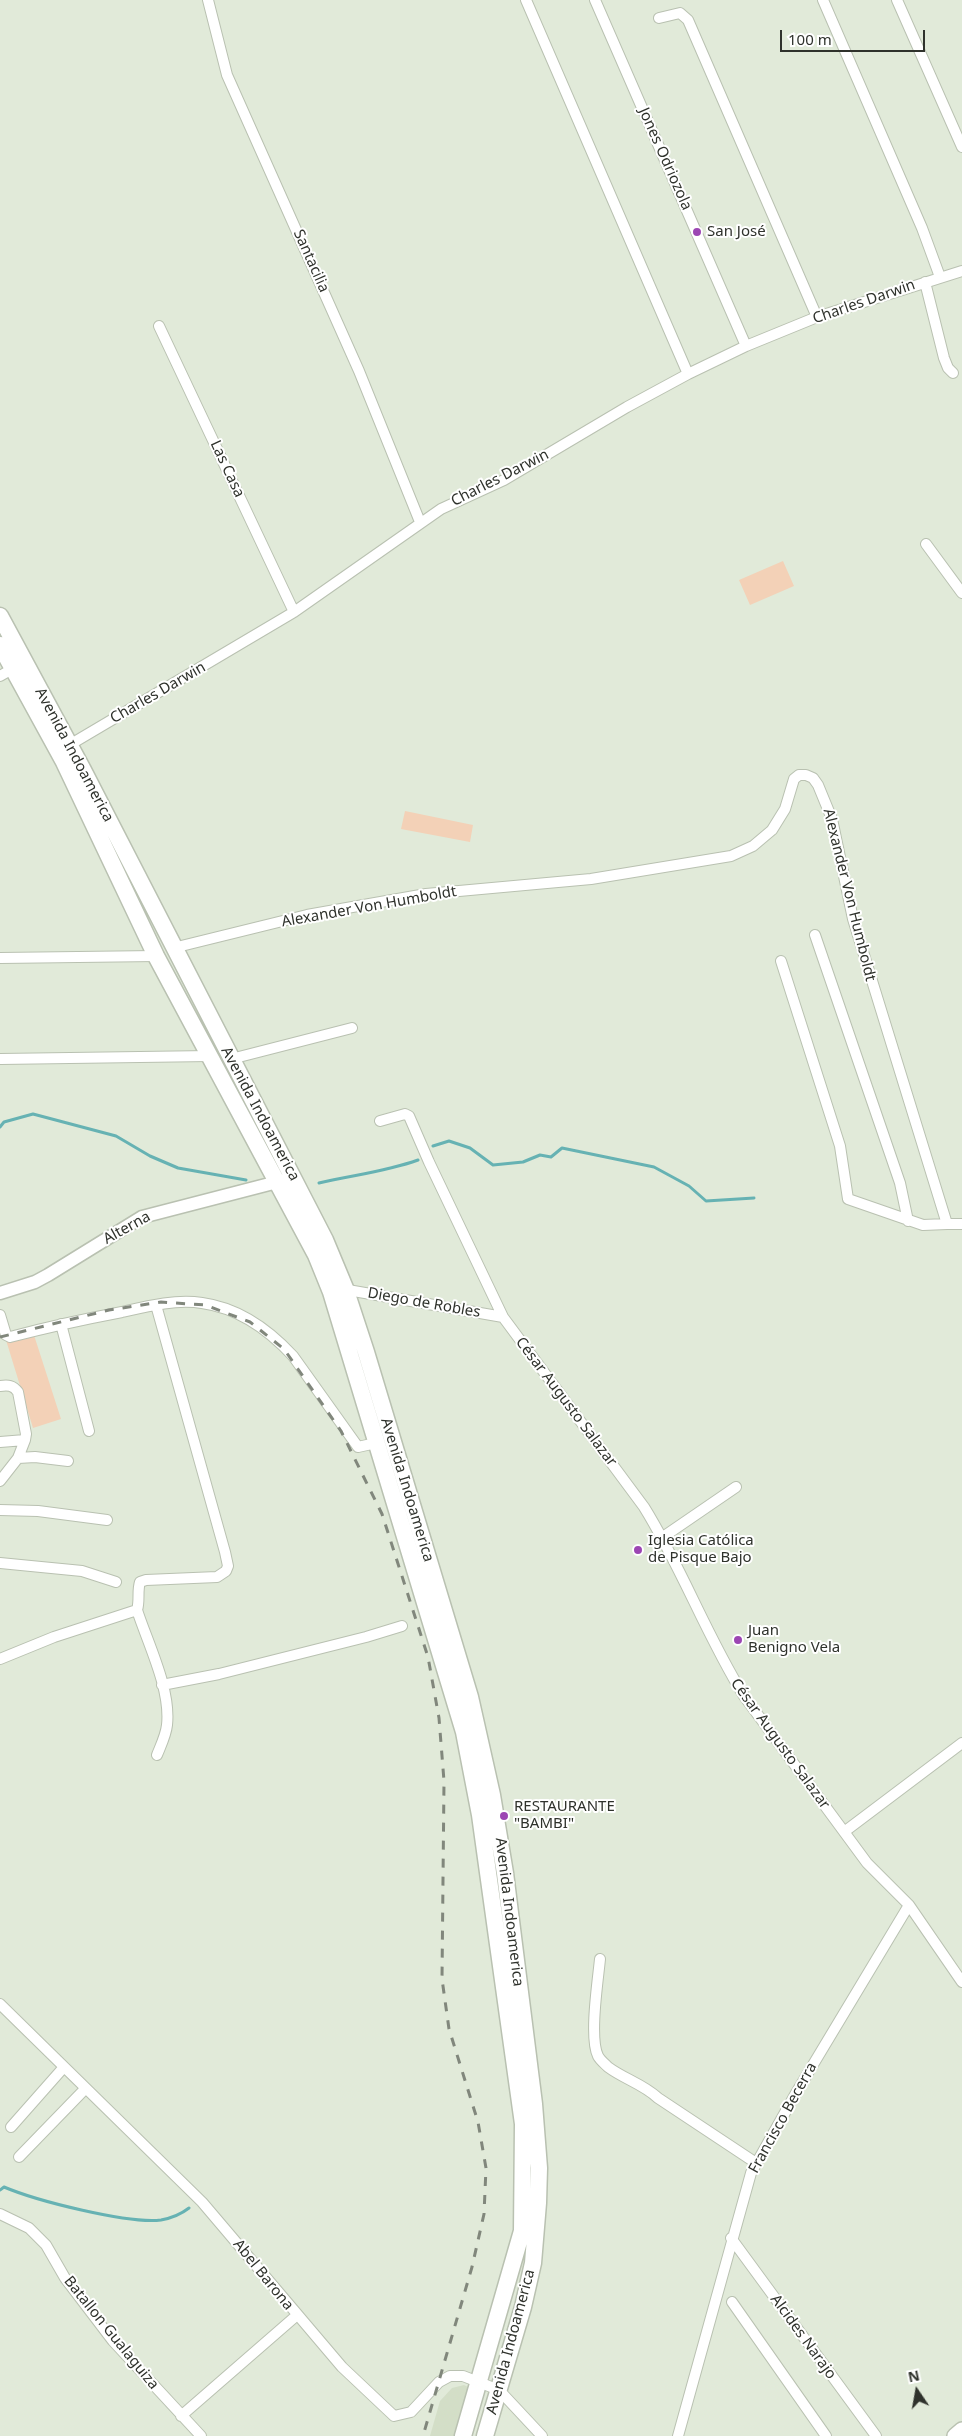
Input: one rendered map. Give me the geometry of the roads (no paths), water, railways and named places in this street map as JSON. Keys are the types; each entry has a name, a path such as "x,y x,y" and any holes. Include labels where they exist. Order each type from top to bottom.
{"main road":[{"name":"Avenida Indoamerica","path":"0,616 67,753 156,956 210,1056 285,1180 311,1209 470,1697 492,1795 505,1874 534,2104 539,2168 533,2263 521,2315 485,2436"},
{"name":"Avenida Indoamerica","path":"0,645 7,672 67,753 173,948 231,1059 285,1180"},
{"name":"Avenida Indoamerica","path":"362,1367 376,1443 464,1732 480,1815 523,2124 522,2231 464,2436"},
{"path":"955,2436 962,2430"}],"street":[{"name":"Santacilia","path":"208,0 227,75 359,371 420,522"},
{"path":"526,0 688,374"},
{"name":"Jones Odriozola","path":"595,0 746,346"},
{"path":"823,0 922,228 940,277"},
{"path":"897,0 962,147"},
{"path":"659,18 680,13 688,20 817,317"},
{"name":"Charles Darwin","path":"67,753 294,612 420,522 453,503 504,480 627,407 688,374 746,346 817,317 962,270"},
{"path":"925,282 944,358 948,368 953,373"},
{"name":"Las Casa","path":"159,326 294,612"},
{"path":"926,544 962,593"},
{"name":"Alexander Von Humboldt","path":"173,948 307,915 426,894 591,879 731,856 753,846 772,830 785,809 794,779 799,775 806,775 813,778 818,785 832,819 852,919 947,1224"},
{"path":"815,935 900,1182 908,1221"},
{"path":"0,958 156,956"},
{"path":"781,961 840,1146 848,1199 923,1225 962,1224"},
{"path":"231,1059 352,1028"},
{"path":"0,1059 210,1056"},
{"name":"César Augusto Salazar","path":"380,1121 405,1114 409,1116 503,1317 644,1507 663,1537 730,1673 867,1863 909,1906 962,1982"},
{"name":"Alterna","path":"0,1293 48,1276 142,1217 157,1211 285,1180"},
{"name":"Diego de Robles","path":"338,1290 503,1317"},
{"path":"0,1315 8,1337 60,1324 156,1305 200,1302 250,1320 265,1330 293,1356 358,1447 376,1443"},
{"path":"2,1655 136,1610 140,1602 138,1587 140,1582 146,1580 217,1577 226,1572 228,1566 194,1435 156,1305"},
{"path":"60,1324 89,1431"},
{"path":"0,1386 8,1385 14,1387 18,1392 25,1440 18,1458 0,1480"},
{"path":"0,1442 25,1440"},
{"path":"18,1458 35,1457 68,1461"},
{"path":"663,1537 736,1487"},
{"path":"0,1510 38,1511 106,1520"},
{"path":"0,1562 82,1572 116,1582"},
{"path":"136,1610 162,1685 168,1710 167,1728 157,1755"},
{"path":"162,1685 219,1674 366,1637 402,1626"},
{"path":"844,1832 962,1744"},
{"name":"Francisco Becerra","path":"678,2436 731,2238 751,2173 796,2093 909,1906"},
{"path":"600,1959 594,2034 598,2056 601,2061 611,2069 646,2086 658,2098 756,2163"},
{"name":"Abel Barona","path":"0,2004 212,2213 241,2246 296,2316 342,2367 394,2416 399,2417 411,2412 439,2382 450,2376 462,2376 499,2390 542,2436"},
{"path":"11,2127 64,2067"},
{"path":"18,2158 85,2089"},
{"name":"Batallon Gualaguiza","path":"0,2214 28,2228 46,2245 65,2278 113,2341 201,2436"},
{"name":"Alcides Narajo","path":"731,2238 876,2436"},
{"path":"732,2302 826,2436"},
{"path":"181,2416 296,2316"}],"waterway":[{"path":"0,1127 4,1122 33,1114 116,1136 150,1156 178,1168 246,1180"},
{"path":"433,1146 449,1141 470,1148 493,1165 523,1162 540,1155 551,1157 562,1148 654,1167 689,1186 706,1201 754,1198"},
{"path":"319,1183 418,1160"},
{"path":"0,2190 4,2187 59,2205 106,2215 146,2220 169,2218 189,2208"}],"railway":[{"path":"0,1337 109,1310 161,1302 205,1305 250,1322 284,1349 341,1431 382,1514 428,1657 439,1718 444,1781 442,1979 449,2029 478,2122 486,2168 484,2214 472,2267 423,2436"}],"place":[{"name":"San José","path":"697,232"},
{"name":"Iglesia Católica de Pisque Bajo","path":"638,1550"},
{"name":"Juan Benigno Vela","path":"738,1640"},
{"name":"RESTAURANTE \"BAMBI\"","path":"504,1816"}]}
